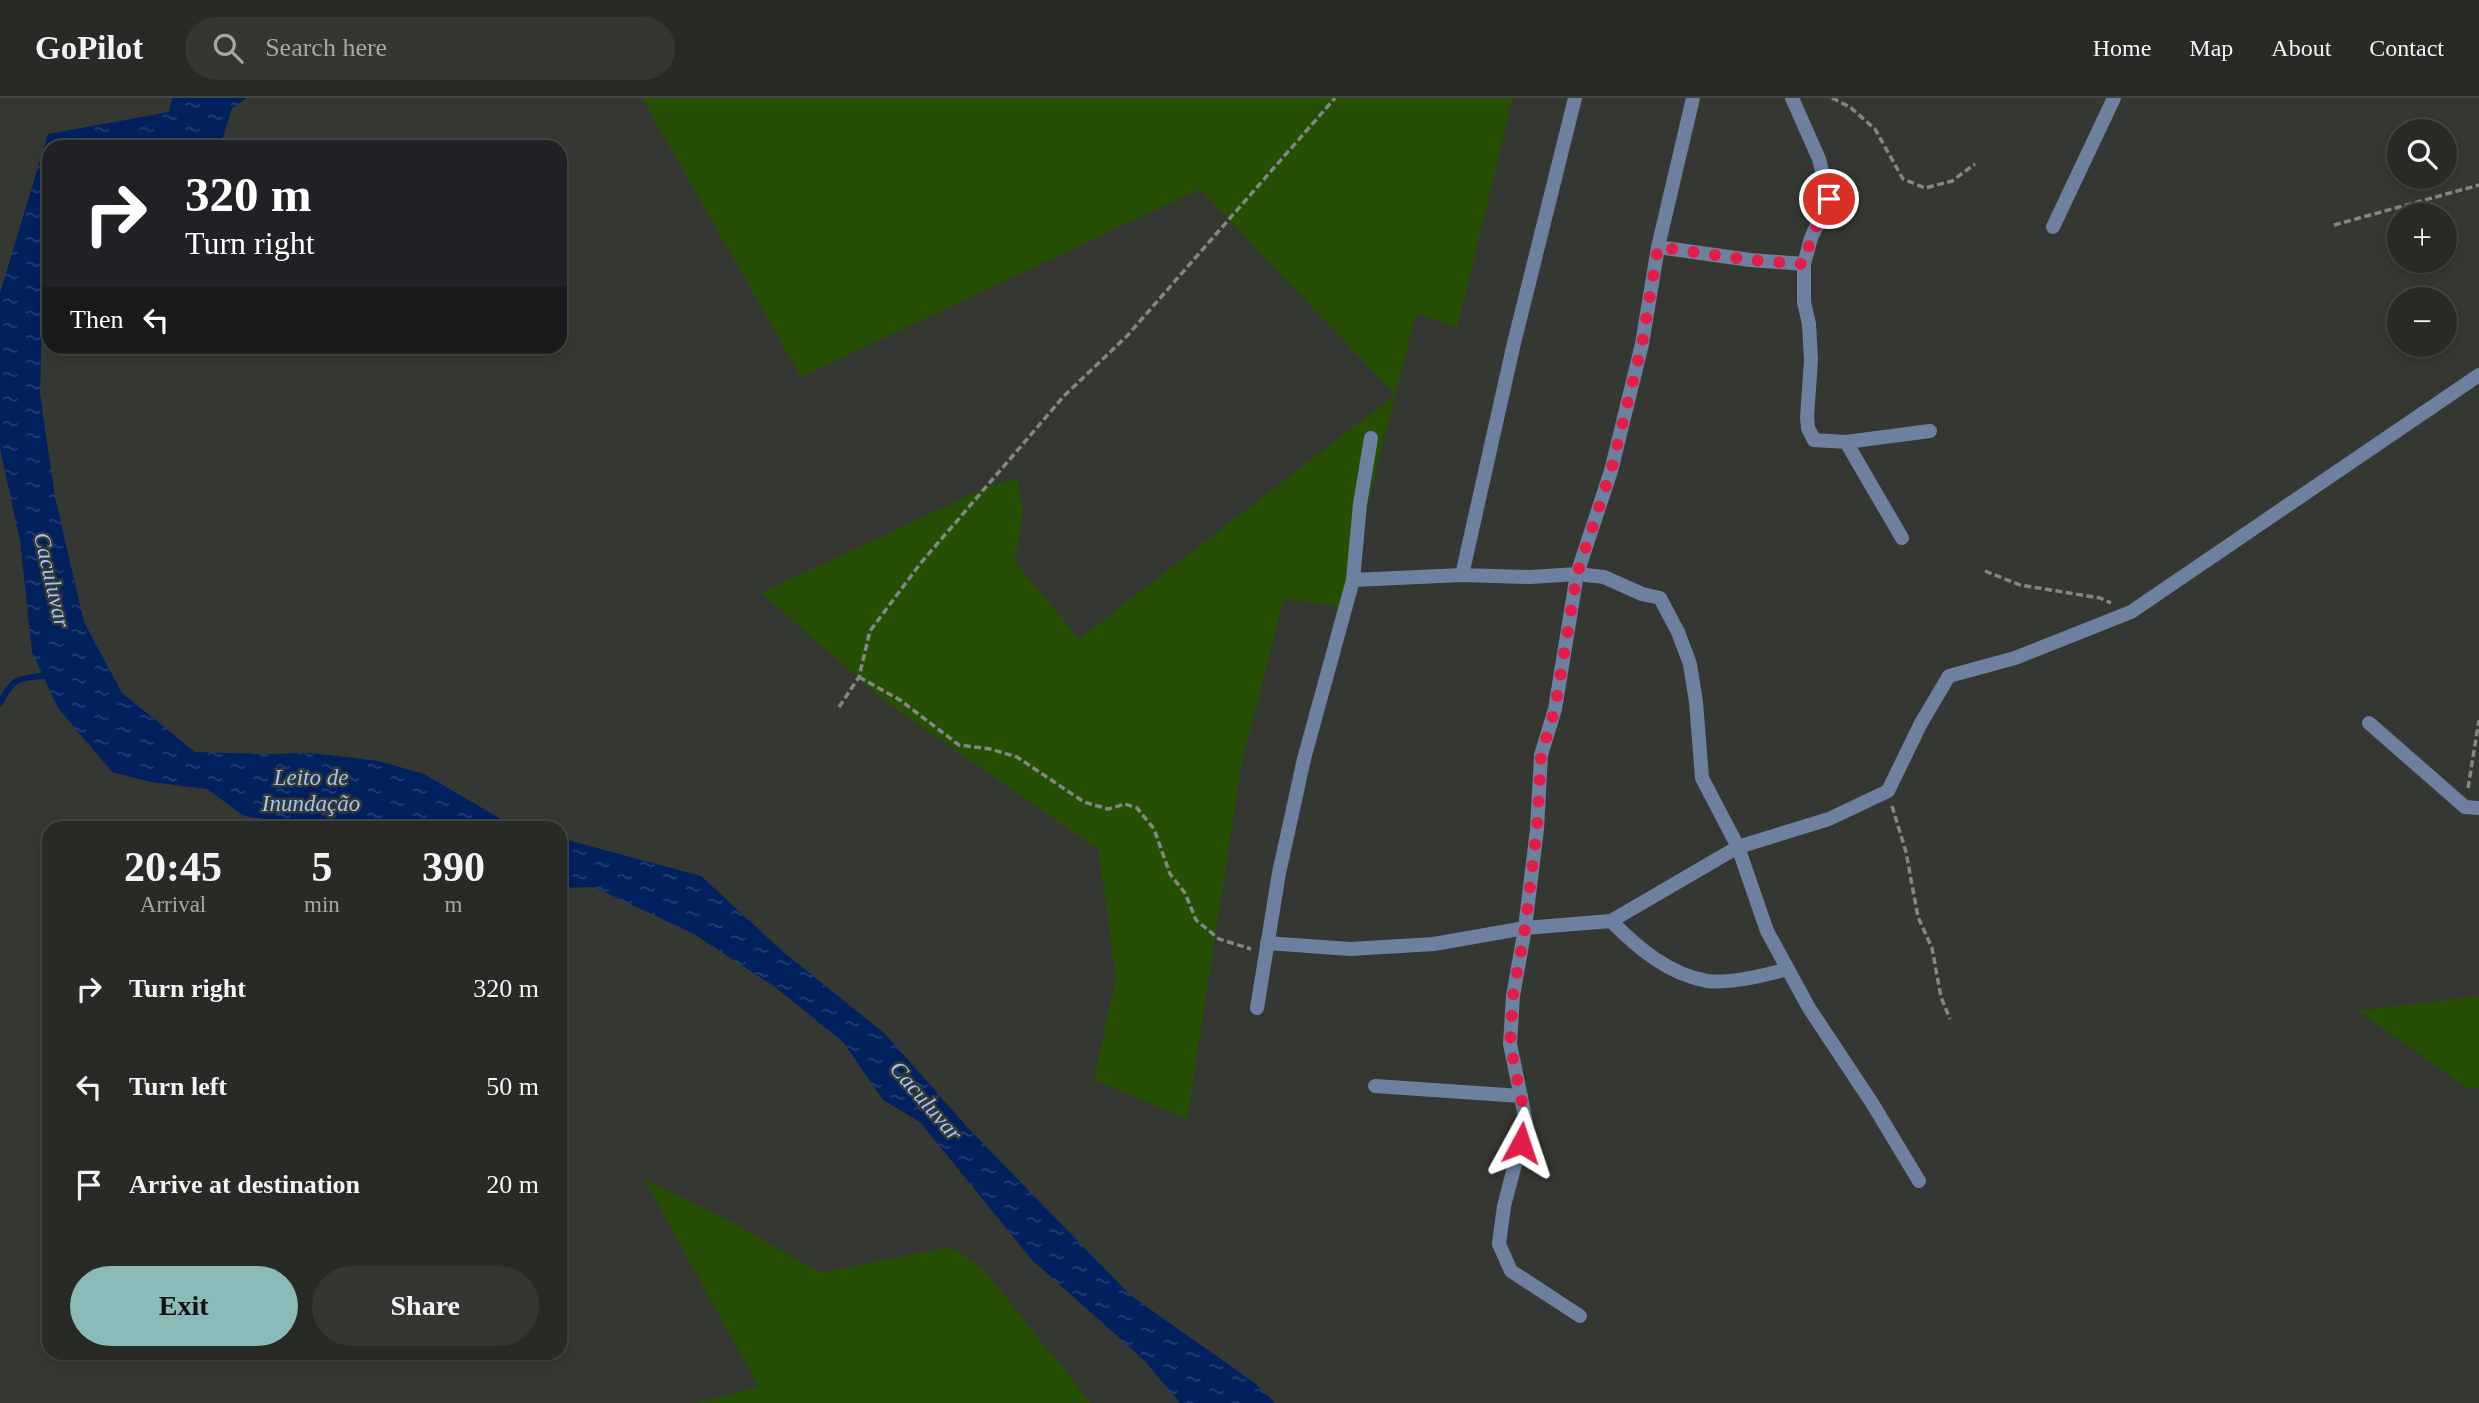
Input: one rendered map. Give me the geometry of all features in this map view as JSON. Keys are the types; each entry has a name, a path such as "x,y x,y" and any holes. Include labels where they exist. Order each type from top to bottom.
{"street":[{"path":"1462,575 1514,342 1575,98"},
{"path":"1580,1316 1511,1271 1499,1244 1504,1206 1526,1122 1510,1044 1513,996 1525,928 1537,829 1541,755 1555,709 1577,574 1611,471 1642,344 1658,247 1693,98"},
{"path":"1792,98 1819,159 1829,199 1811,238 1804,264 1804,302 1810,324 1811,359 1808,428 1814,440 1846,442 1930,431"},
{"path":"2053,227 2114,98"},
{"path":"1658,247 1750,260 1804,264"},
{"path":"1267,947 1350,949 1434,944 1525,928 1611,921 1738,847 1829,819 1888,791 1921,723 1949,676 2015,658 2131,612 2479,375"},
{"path":"1257,1008 1279,873 1304,759 1353,580 1360,504 1371,438"},
{"path":"1846,442 1902,538"},
{"path":"1353,580 1577,574 1604,578 1642,594 1660,598 1678,632 1690,664 1702,778 1738,847 1767,931 1809,1008 1872,1103 1919,1181"},
{"path":"2369,723 2472,808"},
{"path":"1611,921 1641,951 1675,970 1708,981 1756,977 1788,970"},
{"path":"1375,1086 1521,1096"}],"path":[{"path":"839,707 859,677 870,631 920,564 1064,396 1127,336 1335,98"},
{"path":"1832,98 1850,107 1875,129 1903,179 1925,188 1952,181 1975,164"},
{"path":"2334,225 2479,185"},
{"path":"1985,571 2020,585 2100,598 2131,612"},
{"path":"859,677 900,700 959,746 1017,757 1084,802 1108,809 1125,804 1137,808 1154,829 1170,874 1185,892 1196,920 1219,939 1243,948 1267,947"},
{"path":"2472,808 2473,743 2479,720"},
{"path":"1888,791 1906,852 1918,917 1932,948 1941,997 1950,1019"}],"green space":[{"path":"642,98 1513,98 1457,328 1416,313 1342,607 1284,598 1242,761 1187,1119 1094,1080 1116,976 1098,849 886,702 761,593 985,488 1017,478 1023,513 1015,562 1079,639 1395,395 1200,189 801,377"},
{"path":"2479,996 2479,1089 2467,1088 2358,1011"},
{"path":"644,1179 726,1219 820,1273 951,1247 983,1269 1091,1403 696,1403 759,1387"}],"water":[{"name":"Leito de Inundação","path":"172,98 247,98 232,108 222,140 46,140 48,134 169,112"},
{"name":"Leito de Inundação","path":"42,154 40,394 55,497 84,622 122,693 195,752 311,753 379,761 424,774 504,821 279,821 244,816 207,789 151,782 112,772 58,708 32,652 20,540 0,449 0,293"},
{"name":"Caculuvar","path":"567,840 701,876 781,950 885,1034 969,1129 1130,1295 1256,1384 1275,1403 1180,1403 1143,1359 1032,1260 920,1122 883,1100 843,1042 775,987 694,934 594,887 567,888"}],"waterway":[{"path":"0,703 15,682 51,674"}],"route":[{"path":"1521,1143 1526,1122 1510,1044 1513,996 1525,928 1537,829 1541,755 1555,709 1577,574 1587,537 1611,471 1642,344 1658,247 1750,260 1804,264 1811,238 1829,199"}]}
